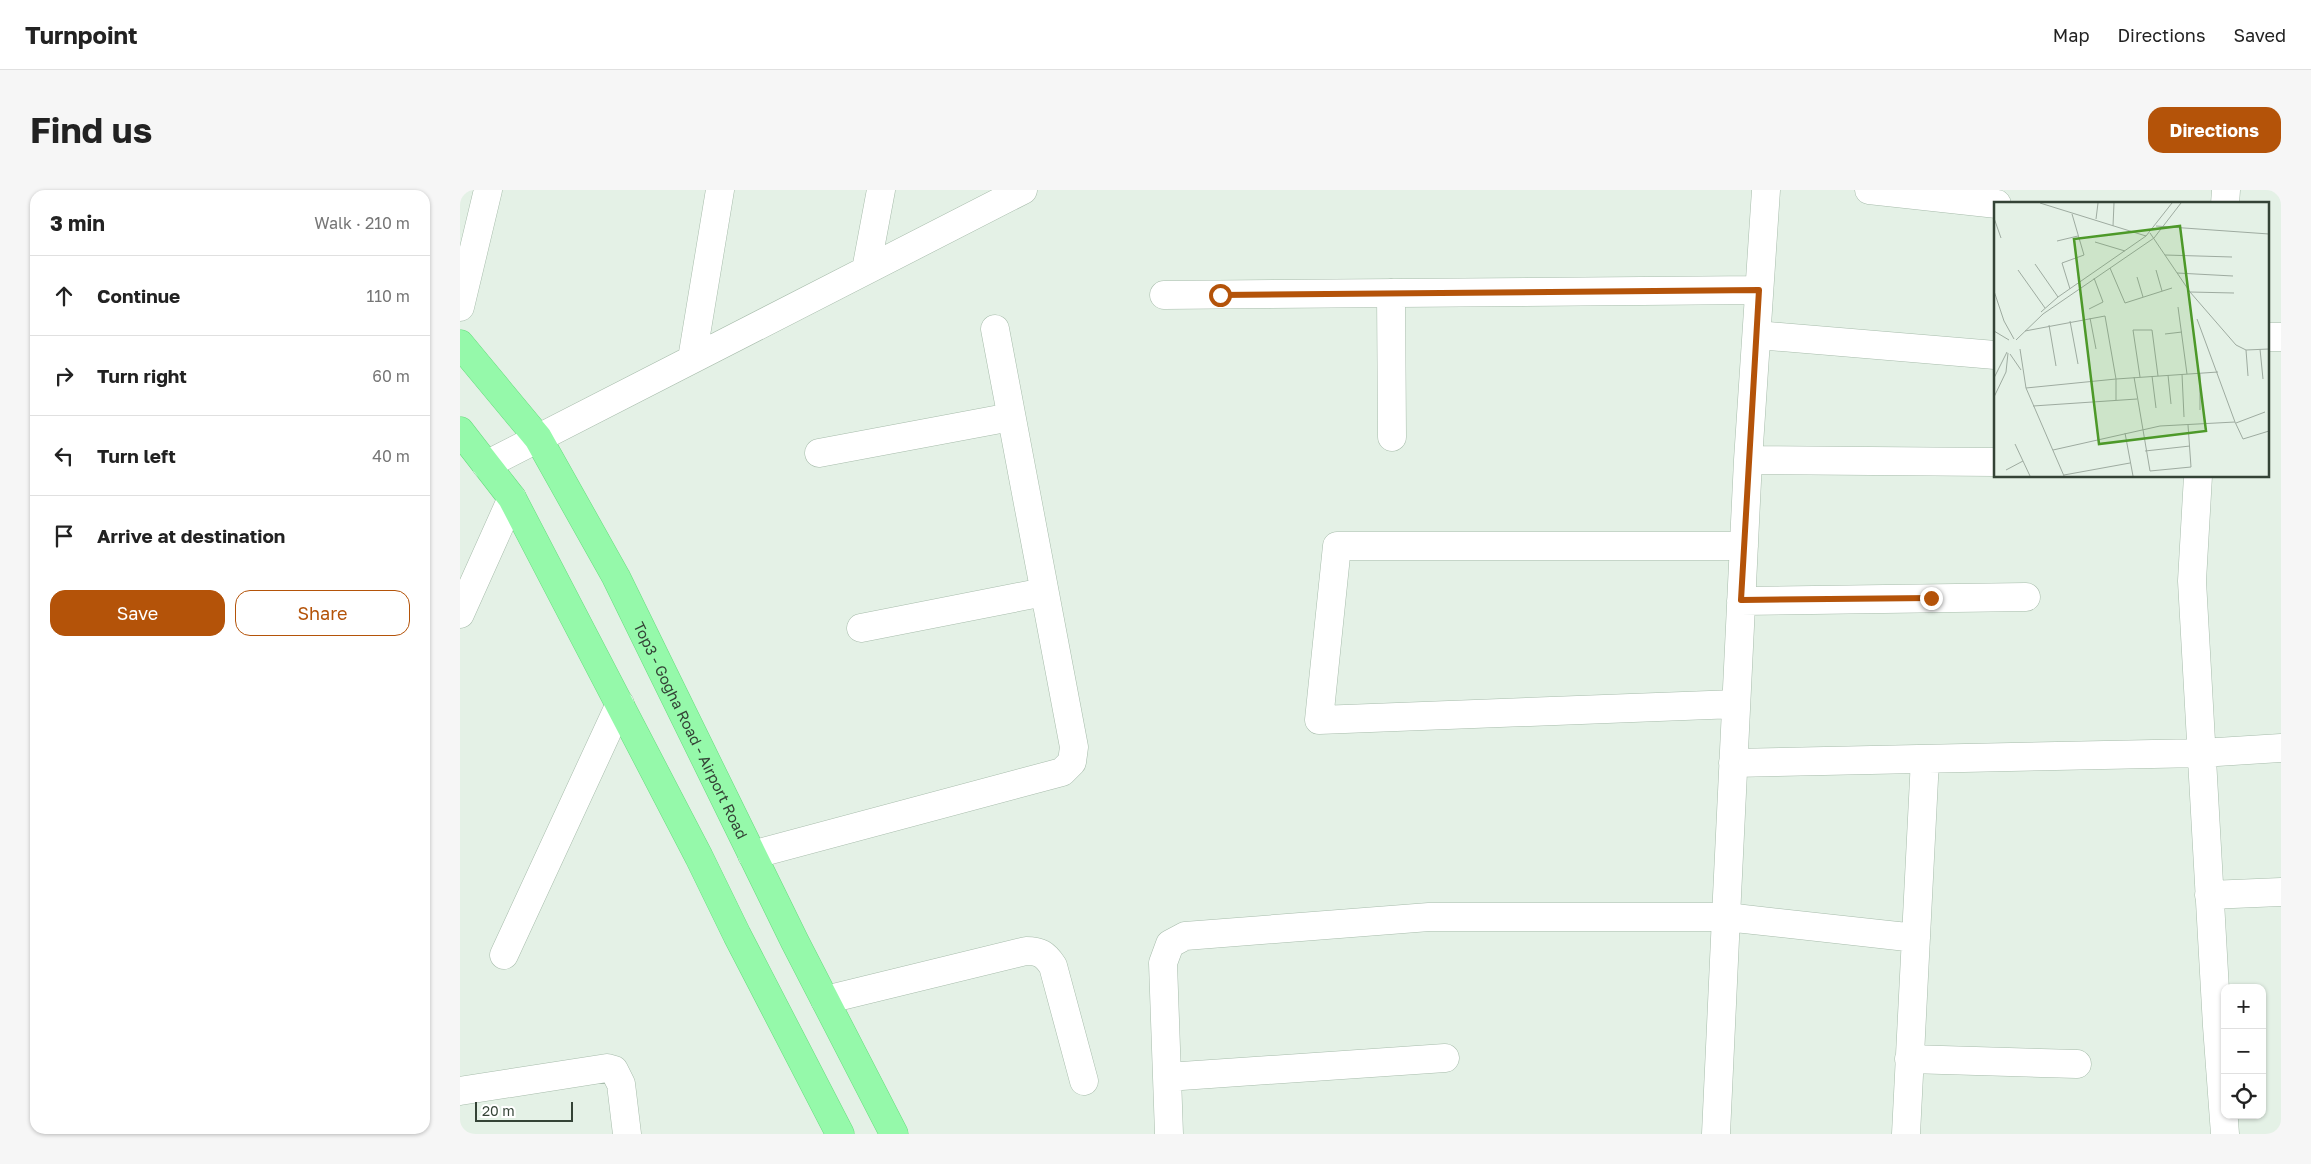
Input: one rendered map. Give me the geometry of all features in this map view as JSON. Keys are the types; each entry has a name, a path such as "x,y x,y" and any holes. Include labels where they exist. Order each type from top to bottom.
{"main road":[{"name":"Top3 - Gogha Road - Airport Road","path":"460,344 538,438 616,577 752,855 894,1134"},
{"path":"460,431 512,498 620,704 840,1134"}],"street":[{"path":"460,307 488,190"},
{"path":"692,360 720,190"},
{"path":"866,270 881,190"},
{"path":"486,465 1023,190"},
{"path":"1716,1134 1748,460 1766,190"},
{"path":"1869,190 1994,204"},
{"path":"1164,295 1759,290"},
{"path":"1391,293 1392,437"},
{"path":"752,855 1062,772 1072,762 1074,746 995,330"},
{"path":"1757,334 1994,355"},
{"path":"2268,337 2281,337"},
{"path":"819,453 1011,417"},
{"path":"1748,460 1994,462"},
{"path":"2198,478 2192,581 2209,895 2225,1134"},
{"path":"460,614 512,498"},
{"path":"1736,704 1319,720 1337,546 1744,546"},
{"path":"861,628 1044,592"},
{"path":"1741,600 2026,597"},
{"path":"504,955 620,704"},
{"path":"1733,763 2201,753 2281,748"},
{"path":"1906,1134 1925,758"},
{"path":"2209,895 2281,892"},
{"path":"1169,1134 1163,963 1170,944 1184,936 1429,917 1726,917 1916,938"},
{"path":"825,1000 1026,950 1038,951 1046,955 1053,966 1084,1081"},
{"path":"1167,1077 1446,1058"},
{"path":"1909,1060 2077,1064"},
{"path":"460,1091 607,1068 614,1070 621,1084 627,1134"}],"route":[{"path":"1220,295 1759,290 1741,600 1931,598"}]}
